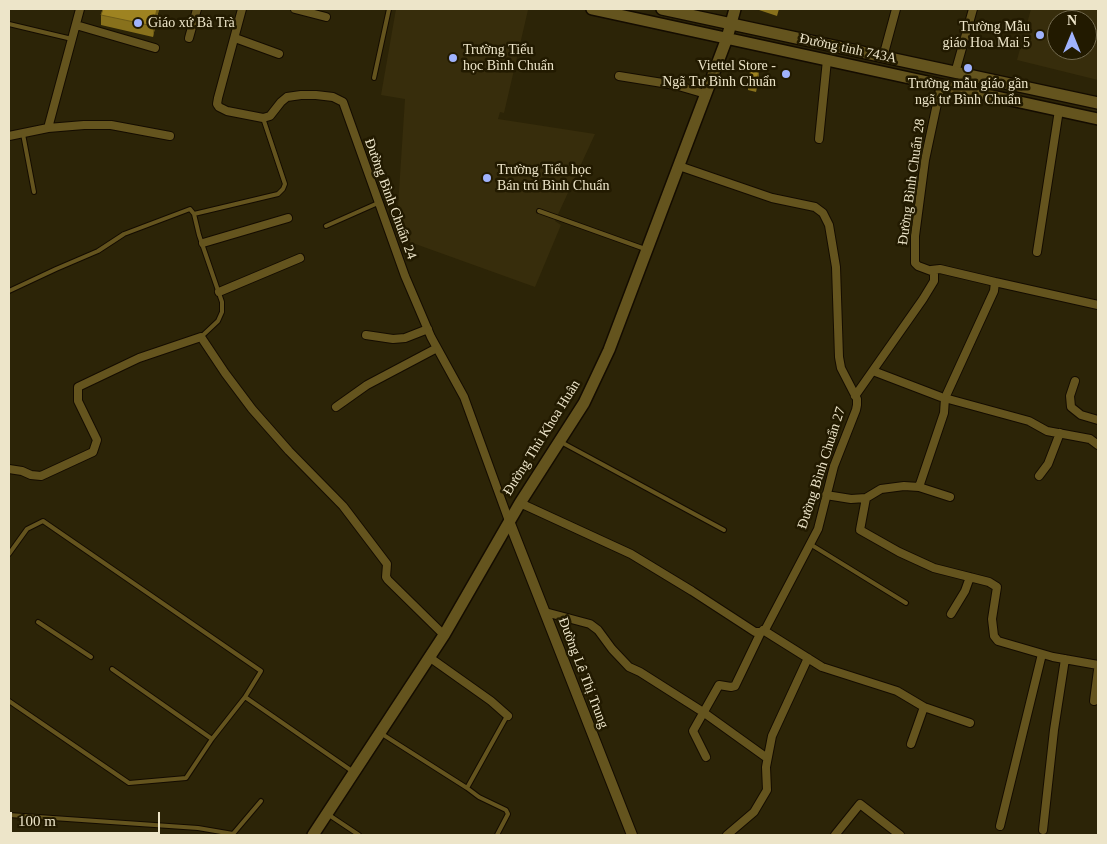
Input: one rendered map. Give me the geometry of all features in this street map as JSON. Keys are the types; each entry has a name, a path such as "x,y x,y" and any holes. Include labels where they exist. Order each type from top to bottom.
{"main road":[{"name":"Đường tỉnh 743A","path":"592,9 1098,119"},
{"name":"Đường tỉnh 743A","path":"662,9 1098,103"},
{"name":"Đường Thủ Khoa Huân","path":"313,835 444,635 509,521 584,403 609,350 727,38 735,9"}],"street":[{"path":"48,128 80,9"},
{"path":"189,38 197,9"},
{"path":"242,9 217,104 228,111 263,118"},
{"path":"294,9 326,17"},
{"path":"883,57 896,9"},
{"path":"956,73 973,9"},
{"path":"76,25 155,48"},
{"path":"235,38 280,54"},
{"path":"819,139 827,60"},
{"path":"618,76 675,85 706,94"},
{"name":"Đường Bình Chuẩn 28","path":"931,270 915,264 915,236 928,142 941,85"},
{"name":"Đường Bình Chuẩn 24","path":"263,118 270,116 287,97 316,95 333,97 343,102 405,276 437,348 464,397 509,521"},
{"path":"1037,252 1059,110"},
{"path":"9,136 48,128 111,125 170,136"},
{"name":"Đường Bình Chuẩn 27","path":"679,166 772,198 808,204 823,213 829,225 836,267 839,357 841,368 856,396 856,410 834,466 818,528 762,631 735,686 719,685 704,712"},
{"path":"203,243 288,218"},
{"path":"219,292 300,258"},
{"path":"931,270 940,269 1098,305"},
{"path":"856,396 932,286 935,274 931,270"},
{"path":"919,487 944,413 945,398 994,291 996,282"},
{"path":"366,335 393,339 405,338 428,329"},
{"path":"9,469 41,476 93,452 97,440 78,400 78,387 139,358 201,337 252,409 289,451 343,506 387,564 386,577 388,580 444,635"},
{"path":"336,407 366,385 437,348"},
{"path":"873,370 945,398 1020,418 1047,431 1090,439 1098,444"},
{"path":"1075,381 1070,396 1071,407 1080,415 1098,420"},
{"path":"1039,476 1048,464 1060,433"},
{"path":"826,495 851,499 866,498 882,489 904,486 919,487 950,497"},
{"path":"866,498 860,530 899,552 934,568 989,582 997,588 992,619 994,636 998,641 1042,654 1098,665"},
{"path":"520,503 631,554 748,628 755,632 762,631 822,667 897,691 924,706 970,723"},
{"name":"Đường Lê Thị Trung","path":"509,521 632,835"},
{"path":"951,614 965,591 970,577"},
{"path":"544,612 590,624 598,630 629,667 704,712 767,758"},
{"path":"1000,826 1042,654"},
{"path":"429,657 491,701 508,716"},
{"path":"727,835 754,812 767,790 766,767 772,736 808,658"},
{"path":"1043,830 1064,659"},
{"path":"1094,701 1098,670"},
{"path":"911,744 924,706"},
{"path":"704,712 693,731 706,757"},
{"path":"847,835 837,832 860,804 900,835"}],"lane":[{"path":"374,78 389,9"},
{"path":"9,24 72,39"},
{"path":"194,214 278,194 283,189 285,184 263,118"},
{"path":"23,134 34,192"},
{"path":"326,226 378,203"},
{"path":"9,291 98,252 124,234 190,209 194,214 222,302 222,312 218,321 201,337"},
{"path":"539,211 647,250"},
{"path":"559,441 724,530"},
{"path":"9,554 27,529 43,520 261,671 245,697 212,739 186,778 130,783 9,701"},
{"path":"810,544 906,603"},
{"path":"38,622 91,657"},
{"path":"112,669 212,739"},
{"path":"245,697 354,772"},
{"path":"466,788 508,716"},
{"path":"380,733 479,797 506,810 508,814 497,835"},
{"path":"9,815 198,828 233,834 260,801"},
{"path":"328,813 359,835"}],"shaded area":[{"name":"Trường Tiểu học Bán trú Bình Chuẩn","path":"396,9 528,10 504,113 500,112 498,119 595,134 555,221 561,225 535,287 396,237 405,99 381,95"},
{"path":"1031,9 1098,9 1098,80 1017,60"}],"building":[{"path":"103,9 157,9 153,26 101,15"},
{"path":"751,68 759,70 756,86 748,85"}],"place":[{"name":"Giáo xứ Bà Trà","path":"138,23"},
{"name":"Trường Mẫu giáo Hoa Mai 5","path":"1040,35"},
{"name":"Trường Tiểu học Bình Chuẩn","path":"453,58"},
{"name":"Trường mẫu giáo gần ngã tư Bình Chuẩn","path":"968,68"},
{"name":"Viettel Store - Ngã Tư Bình Chuẩn","path":"786,74"},
{"name":"Trường Tiểu học Bán trú Bình Chuẩn","path":"487,178"}]}
